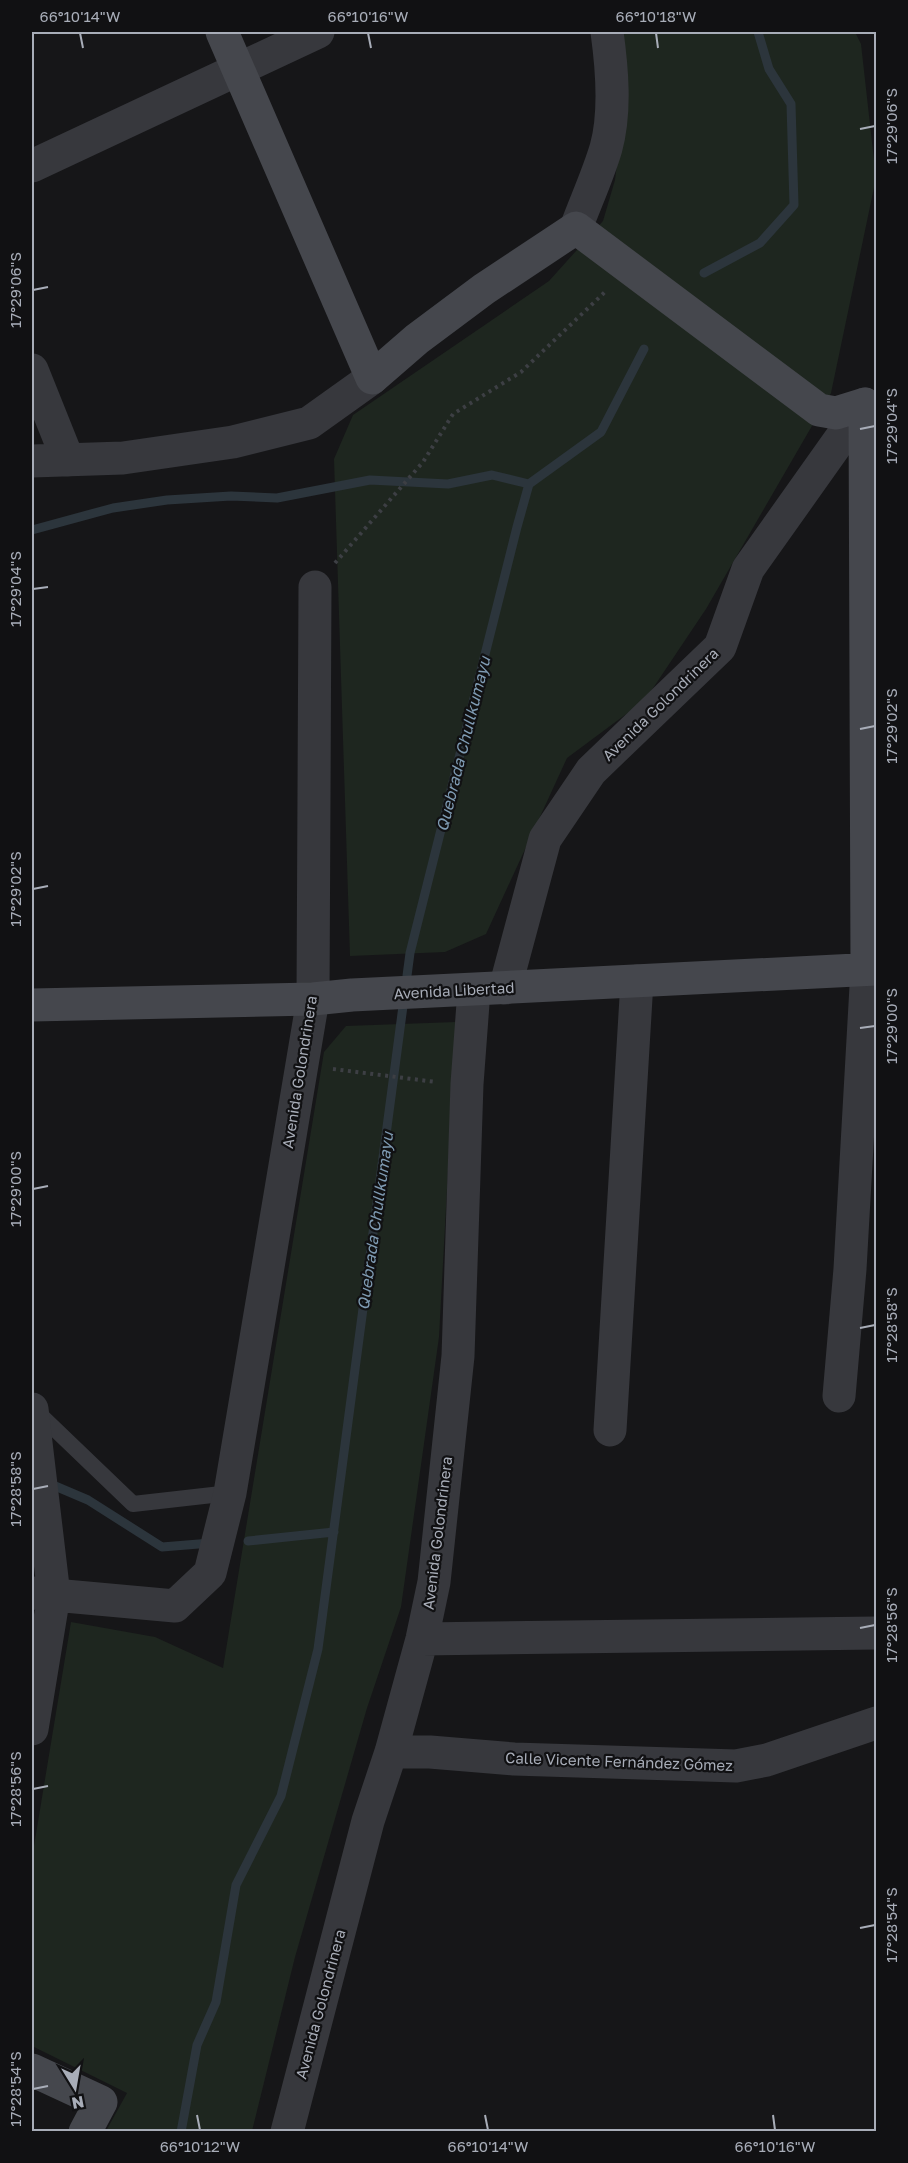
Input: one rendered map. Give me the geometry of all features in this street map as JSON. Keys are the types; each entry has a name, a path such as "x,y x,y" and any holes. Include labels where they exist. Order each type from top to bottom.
{"street":[{"path":"222,32 372,378"},
{"path":"32,166 318,32"},
{"path":"32,461 123,458 233,442 309,423 372,378 417,339 484,289 576,228 606,146 611,109 611,57 607,32"},
{"path":"576,228 819,410 836,413 871,403 872,969 863,1267 839,1396"},
{"path":"32,370 68,460"},
{"name":"Avenida Golondrinera","path":"287,2132 368,1821 422,1639 434,1582 458,1356 467,1084 490,989 545,839 591,771 720,647 748,569 871,403"},
{"name":"Avenida Golondrinera","path":"43,1594 175,1606 210,1573 230,1493 313,999 315,587"},
{"name":"Avenida Libertad","path":"32,1005 313,999 352,994 435,992 872,969"},
{"path":"610,1430 637,981"},
{"path":"32,1408 43,1594 32,1729"},
{"path":"422,1639 876,1633"},
{"name":"Calle Vicente Fernández Gómez","path":"390,1752 430,1752 514,1759 736,1766 767,1760 876,1723"},
{"path":"32,2070 101,2102 85,2132"}],"lane":[{"path":"32,1408 133,1503 230,1493"}],"path":[{"path":"315,587 423,462 453,414 521,372 630,269"},
{"path":"360,1072 415,1080"}],"shaded area":[{"path":"621,32 855,32 861,44 876,178 831,393 706,609 645,700 567,758 486,934 445,952 350,956 334,459 353,415 549,281 603,221 615,180 627,84"},
{"path":"456,1022 439,1337 401,1607 367,1708 295,1957 252,2131 106,2131 127,2093 32,2046 32,1858 71,1622 155,1637 223,1668 324,1052 346,1026"}],"waterway":[{"name":"Quebrada Chullkumayu","path":"704,273 760,243 794,205 791,104 769,69 758,32"},
{"name":"Quebrada Chullkumayu","path":"181,2132 197,2045 216,2002 236,1885 281,1796 318,1649 410,953 517,527 529,484 601,432 644,349"},
{"path":"32,530 113,508 167,500 231,496 277,498 370,480 448,484 492,475 529,484"},
{"path":"48,1483 88,1500 162,1547 211,1543"},
{"path":"248,1541 334,1532"}]}
